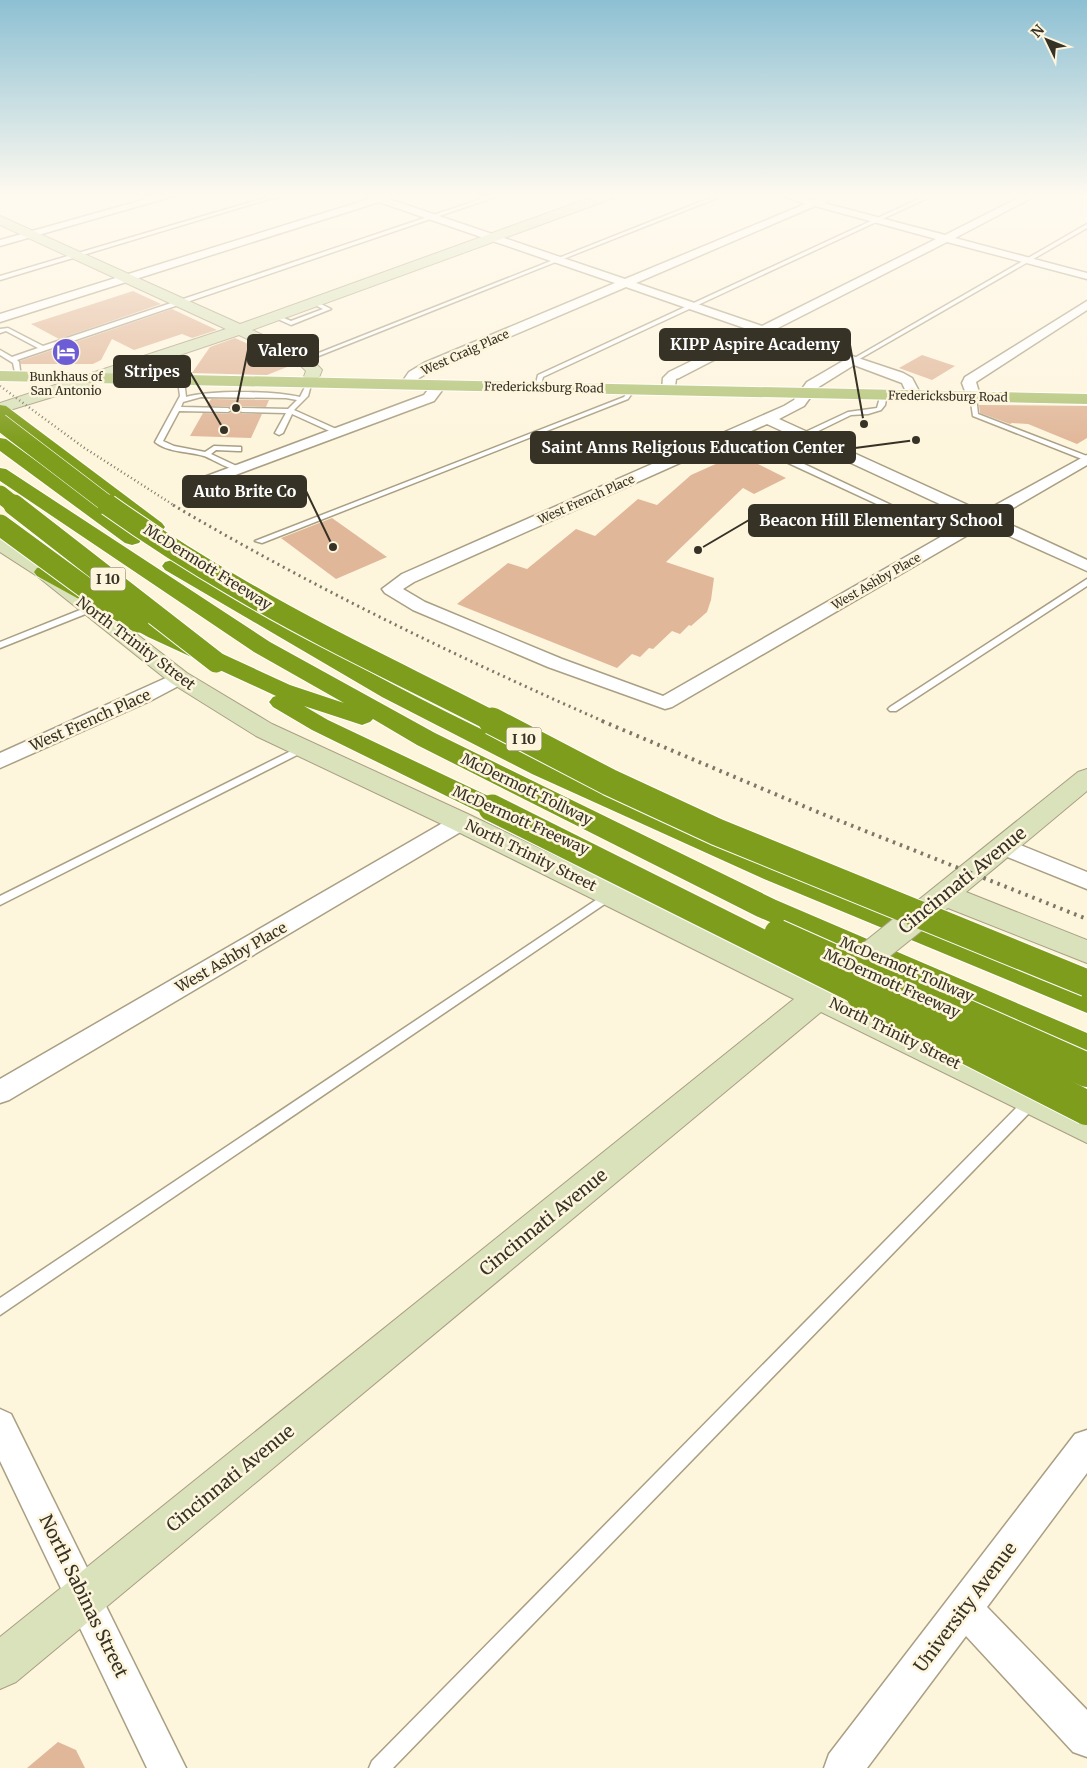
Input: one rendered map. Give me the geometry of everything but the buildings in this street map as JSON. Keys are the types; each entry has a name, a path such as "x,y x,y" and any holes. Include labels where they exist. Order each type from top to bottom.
{"highway":[{"path":"0,409 210,570 289,626 381,687"},
{"name":"McDermott Freeway","path":"0,422 55,467 211,573 297,621 477,713 561,759 664,809 834,882 1087,983"},
{"name":"McDermott Tollway","path":"0,443 155,556 381,687 546,770 711,845 1087,1001"},
{"name":"McDermott Tollway","path":"0,473 262,647 426,739 766,908 1087,1047"},
{"name":"McDermott Freeway","path":"0,494 216,662 320,725 492,808 1087,1070"},
{"path":"0,525 101,599 152,631 216,662"},
{"path":"44,572 156,632 282,690 426,739"},
{"path":"492,808 894,1009 1087,1108"}],"main road":[{"name":"Fredericksburg Road","path":"0,376 1087,399"}],"street":[{"path":"0,318 127,279"},
{"path":"130,279 304,360 314,370 310,382"},
{"path":"0,409 238,330 378,279"},
{"path":"612,279 902,378 911,386 914,395"},
{"name":"West Craig Place","path":"407,384 414,375 429,366 636,279"},
{"path":"669,390 670,378 674,375 866,279"},
{"path":"973,396 968,383 970,380 1087,305"},
{"name":"West French Place","path":"665,703 555,663 419,606 391,590 408,578 768,419 799,403 812,384 854,360"},
{"name":"West Craig Place","path":"193,486 428,398 439,385"},
{"path":"768,419 1087,566"},
{"name":"West Ashby Place","path":"665,703 1087,459"},
{"name":"North Trinity Street","path":"4,551 44,572 179,678 264,730 611,894 1087,1128"},
{"name":"West French Place","path":"0,761 143,697 179,678"},
{"name":"Cincinnati Avenue","path":"0,1666 1087,778"},
{"name":"West Ashby Place","path":"0,1092 461,822"},
{"path":"1003,846 1087,881"},
{"path":"945,895 1087,952"},
{"name":"North Sabinas Street","path":"0,1425 85,1596 167,1768"},
{"name":"University Avenue","path":"843,1768 1087,1446"},
{"path":"964,1608 1087,1738"}],"lane":[{"path":"12,359 251,279"},
{"path":"304,360 510,279"},
{"path":"538,387 540,376 752,279"},
{"path":"854,360 996,279"},
{"path":"274,316 290,323 328,309 313,302"},
{"path":"291,310 306,317"},
{"path":"0,331 6,329 43,348"},
{"path":"0,352 16,362 19,377"},
{"path":"181,380 183,396 159,442 172,448 206,454 239,469"},
{"path":"279,433 290,411 302,399 310,382"},
{"path":"260,541 626,398 632,389"},
{"path":"803,435 850,413 879,409 882,405 884,394"},
{"path":"179,405 202,395 208,396 228,410"},
{"path":"973,396 975,415 1087,459"},
{"path":"179,405 202,407 240,397 261,397 339,432"},
{"path":"242,410 302,399"},
{"path":"734,434 953,536"},
{"path":"206,454 214,448 238,449"},
{"path":"893,709 1087,582"},
{"path":"0,645 90,609"},
{"path":"0,901 301,748"},
{"path":"0,1307 611,894"},
{"path":"379,1768 1032,1100"}],"railway":[{"path":"0,386 83,447 175,506"},
{"path":"173,505 332,593 495,672 605,722"},
{"path":"602,721 820,813 1087,919"}],"place":[{"name":"Bunkhaus of San Antonio","path":"66,352"},
{"name":"Valero","path":"236,408"},
{"name":"KIPP Aspire Academy","path":"864,424"},
{"name":"Stripes","path":"224,430"},
{"name":"Saint Anns Religious Education Center","path":"916,440"},
{"name":"Auto Brite Co","path":"333,547"},
{"name":"Beacon Hill Elementary School","path":"698,550"}]}
